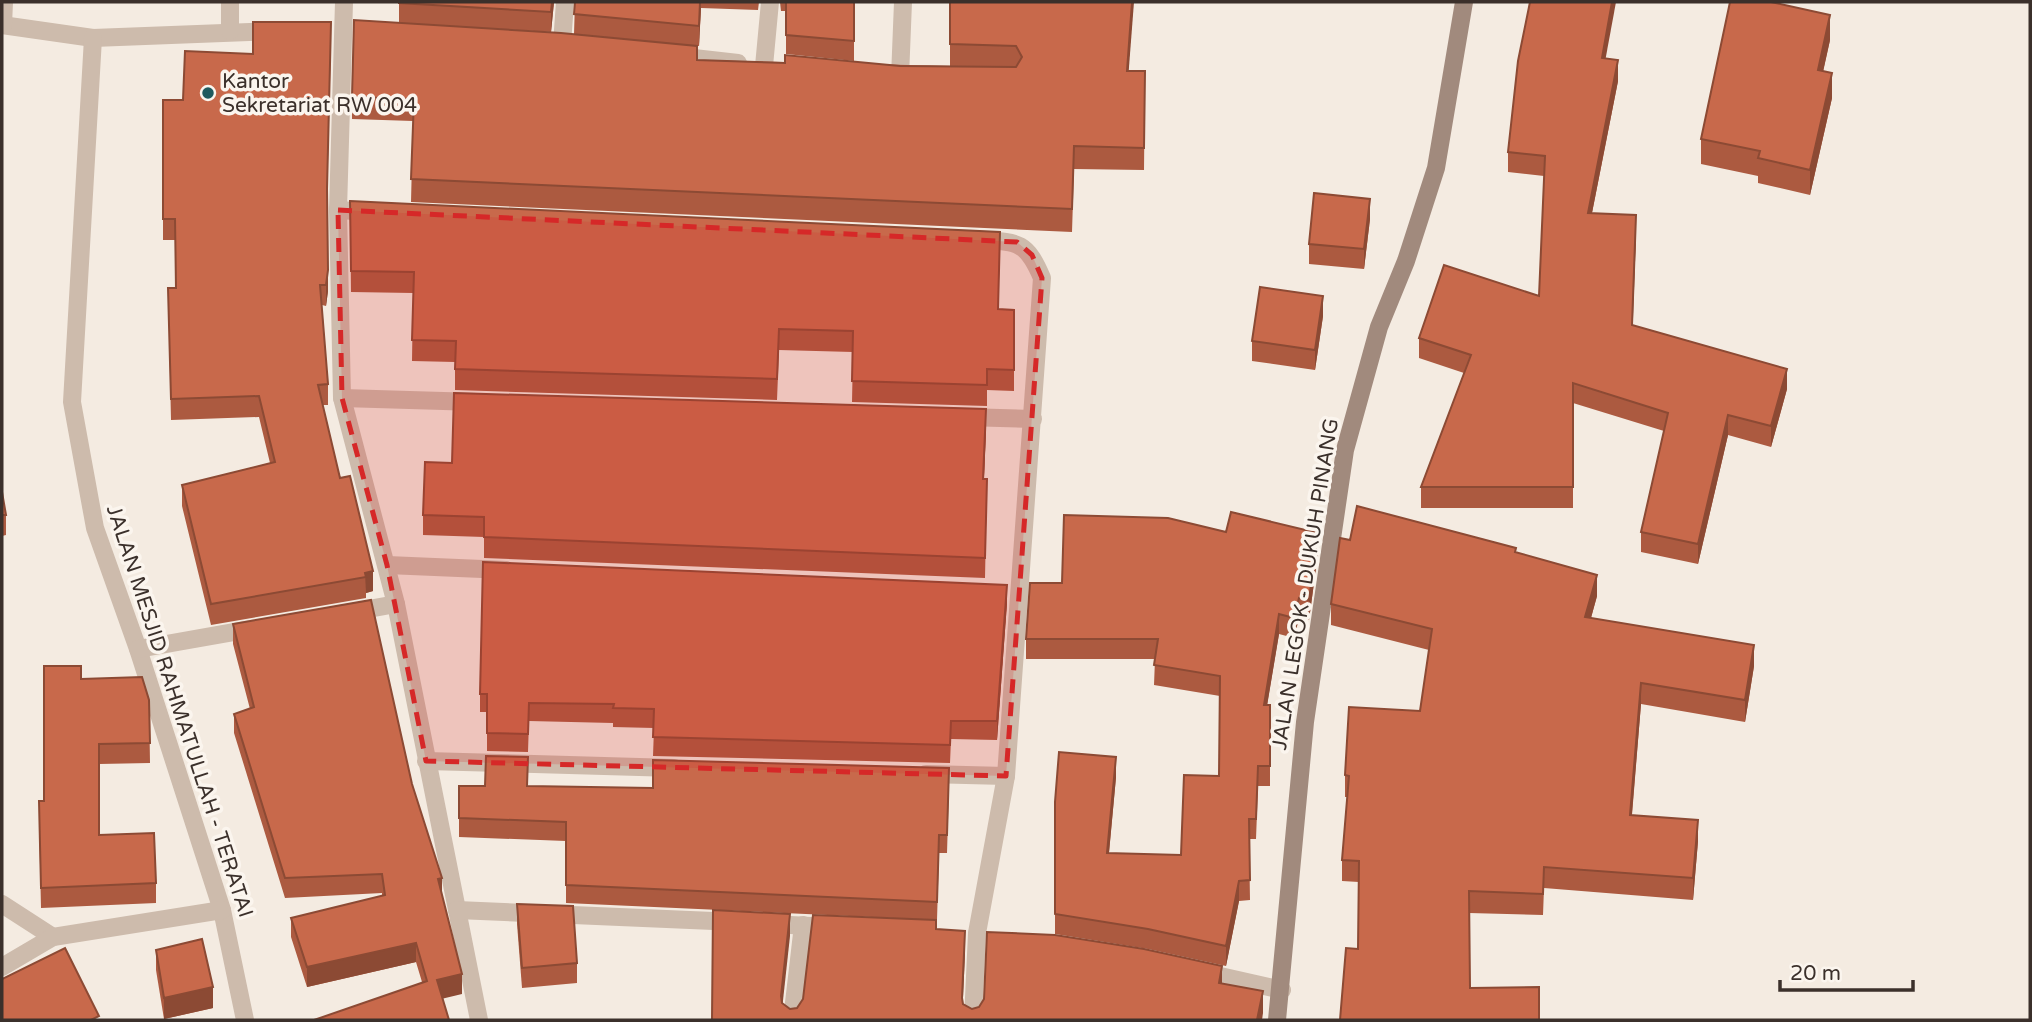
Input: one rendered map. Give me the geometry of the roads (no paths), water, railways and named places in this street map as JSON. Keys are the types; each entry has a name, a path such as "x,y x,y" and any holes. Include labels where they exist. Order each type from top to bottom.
{"street":[{"path":"4,2 2,25 93,38 230,31 293,31"},
{"path":"230,2 230,31"},
{"path":"344,2 351,32 338,210 342,398 396,604 479,1020"},
{"path":"562,44 565,2"},
{"path":"656,54 770,66 770,2"},
{"path":"900,77 903,2"},
{"name":"JALAN LEGOK - DUKUH PINANG","path":"1277,1020 1282,990 1305,722 1345,450 1379,327 1406,261 1436,168 1464,2"},
{"path":"319,31 351,32"},
{"name":"JALAN MESJID RAHMATULLAH - TERATAI","path":"93,38 72,402 95,527 138,649 222,910 245,1020"},
{"path":"338,210 394,213"},
{"path":"962,240 1017,242 1032,255 1042,278 1034,419 1014,591 1006,776 977,934 973,1020"},
{"path":"342,398 494,403"},
{"path":"951,416 1034,419"},
{"path":"387,565 525,571"},
{"path":"328,616 396,604"},
{"path":"138,649 274,625"},
{"path":"426,761 688,768"},
{"path":"909,774 1006,776"},
{"path":"2,904 53,937"},
{"path":"2,967 53,937 222,910"},
{"path":"457,910 857,928"},
{"path":"792,1020 803,925"},
{"path":"1187,969 1282,990"}],"place":[{"name":"Kantor Sekretariat RW 004","path":"208,93"}]}
